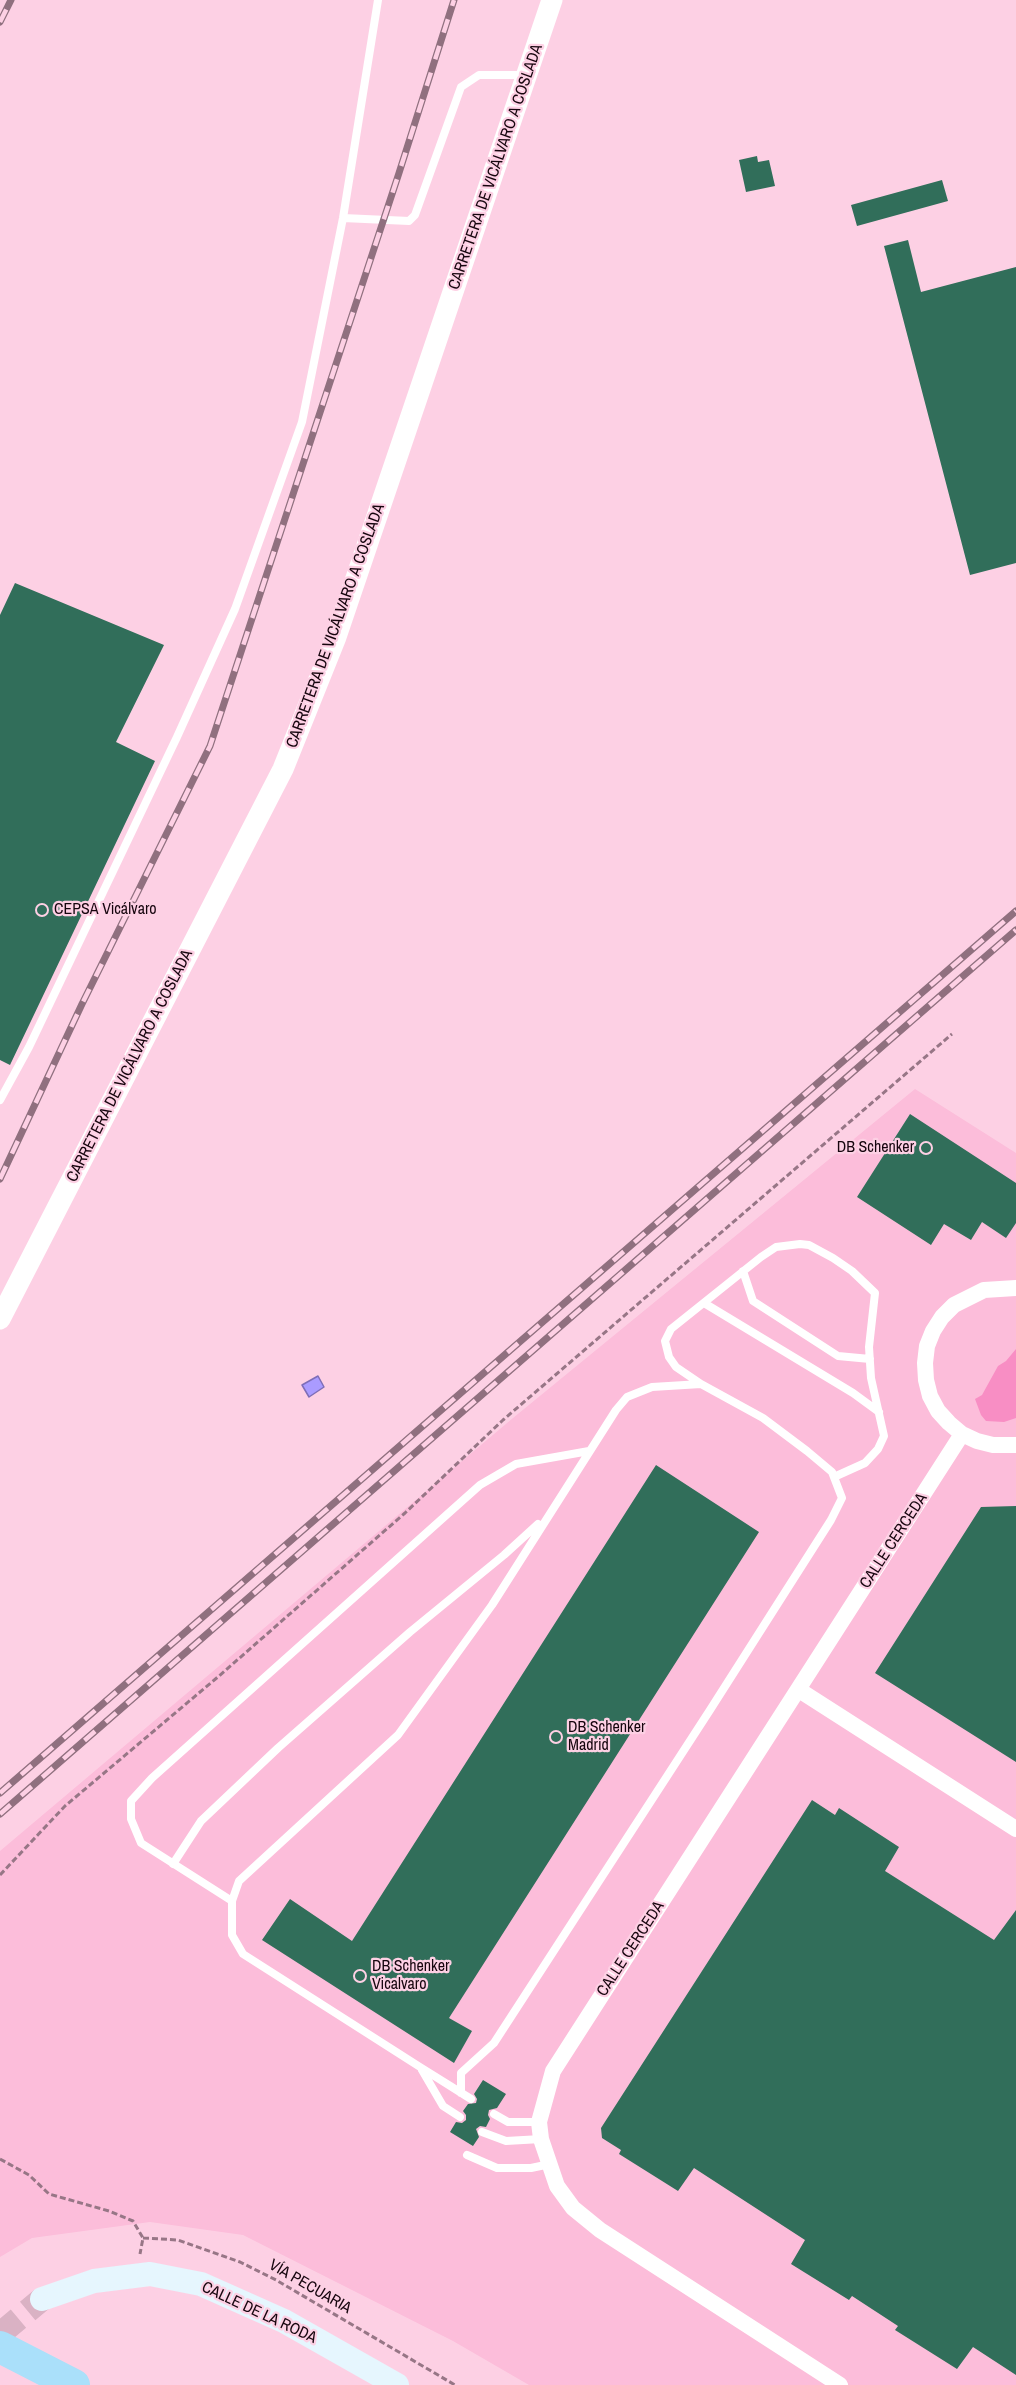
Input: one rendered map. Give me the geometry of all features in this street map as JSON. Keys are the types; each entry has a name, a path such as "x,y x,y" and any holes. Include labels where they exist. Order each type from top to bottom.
{"highway":[{"path":"0,2347 74,2385"}],"main road":[{"name":"CALLE DE LA RODA","path":"42,2299 94,2281 150,2274 201,2284 284,2321 397,2385"}],"street":[{"name":"CARRETERA DE VICÁLVARO A COSLADA","path":"0,1319 283,769 336,638 552,0"},
{"path":"1016,1288 984,1290 954,1305 933,1331 927,1346 925,1363 930,1396 938,1411 962,1434 993,1445 1016,1445"},
{"name":"CALLE CERCEDA","path":"540,2131 552,2071 962,1434"},
{"path":"799,1690 1016,1829"},
{"path":"540,2131 557,2186 573,2208 600,2230 840,2385"}],"lane":[{"path":"0,1100 55,994 235,609 302,422 343,218 378,0"},
{"path":"343,218 409,221 415,215 461,87 478,75 528,75"},
{"path":"461,2093 461,2073 494,2043 831,1520 842,1498 832,1472 763,1418 701,1384 676,1367 669,1357 665,1341 671,1329 743,1271 777,1247 809,1245 852,1271 875,1293 870,1359 871,1378 884,1436 878,1449 865,1463 834,1477"},
{"path":"743,1271 753,1301 838,1356 870,1359"},
{"path":"704,1303 853,1393 879,1412"},
{"path":"471,2099 243,1954 232,1935 232,1901 238,1881 398,1735 492,1605 547,1516 627,1396 652,1387 701,1384"},
{"path":"232,1901 141,1843 131,1819 131,1801 152,1778 480,1485 516,1464 589,1451"},
{"path":"173,1864 201,1821 278,1748 547,1516"},
{"path":"420,2067 443,2106 460,2117"},
{"path":"494,2114 508,2122 540,2131"},
{"path":"482,2132 506,2141 540,2131"},
{"path":"467,2155 497,2168 531,2168 550,2164"}],"path":[{"path":"0,1875 65,1806 219,1676 405,1513 503,1420 952,1034"},
{"path":"0,2159 29,2175 49,2194 109,2211 133,2221 143,2238 139,2257 150,2274"},
{"name":"VÍA PECUARIA","path":"143,2238 178,2240 240,2262 276,2280 455,2385"}],"shaded area":[{"path":"915,1089 1016,1153 1016,2385 529,2385 453,2341 243,2235 150,2222 32,2238 0,2257 0,1851 513,1418"},
{"path":"1016,1349 1016,1418 1004,1422 986,1421 975,1399 982,1395 998,1366 1006,1361"},
{"path":"318,1376 324,1387 309,1397 302,1385"}],"building":[{"path":"757,156 758,162 769,160 775,186 746,192 739,160"},
{"path":"942,180 948,201 857,226 851,205"},
{"path":"908,240 921,292 1016,267 1016,563 970,575 884,246"},
{"name":"CEPSA Vicálvaro","path":"15,583 164,645 116,742 155,761 10,1065 0,1060 0,615"},
{"name":"DB Schenker","path":"910,1114 1016,1183 1016,1223 1006,1238 982,1222 971,1240 944,1224 931,1245 857,1197"},
{"name":"DB Schenker Madrid","path":"656,1465 759,1532 449,2018 472,2031 454,2063 262,1940 290,1899 352,1941"},
{"path":"1016,1506 1016,1762 875,1673 981,1507"},
{"path":"812,1800 835,1815 839,1808 899,1847 885,1871 994,1940 1016,1910 1016,2375 973,2347 957,2369 895,2330 898,2326 852,2296 849,2300 791,2264 805,2240 694,2168 678,2191 619,2154 621,2150 602,2138 601,2128"},
{"path":"483,2080 506,2094 497,2108 489,2110 490,2119 486,2127 480,2126 476,2129 479,2137 473,2146 450,2132 456,2122 462,2123 466,2120 463,2111 468,2104 476,2103 477,2099 474,2094"}],"tunnel":[{"path":"0,2334 42,2299"}],"railway":[{"path":"0,22 11,0"},
{"path":"0,1179 82,1004 210,746 454,0"},
{"path":"0,1793 1016,911"},
{"path":"0,1814 1016,930"}],"place":[{"name":"CEPSA Vicálvaro","path":"42,910"},
{"name":"DB Schenker","path":"926,1148"},
{"name":"DB Schenker Madrid","path":"556,1737"},
{"name":"DB Schenker Vicalvaro","path":"360,1976"}]}
